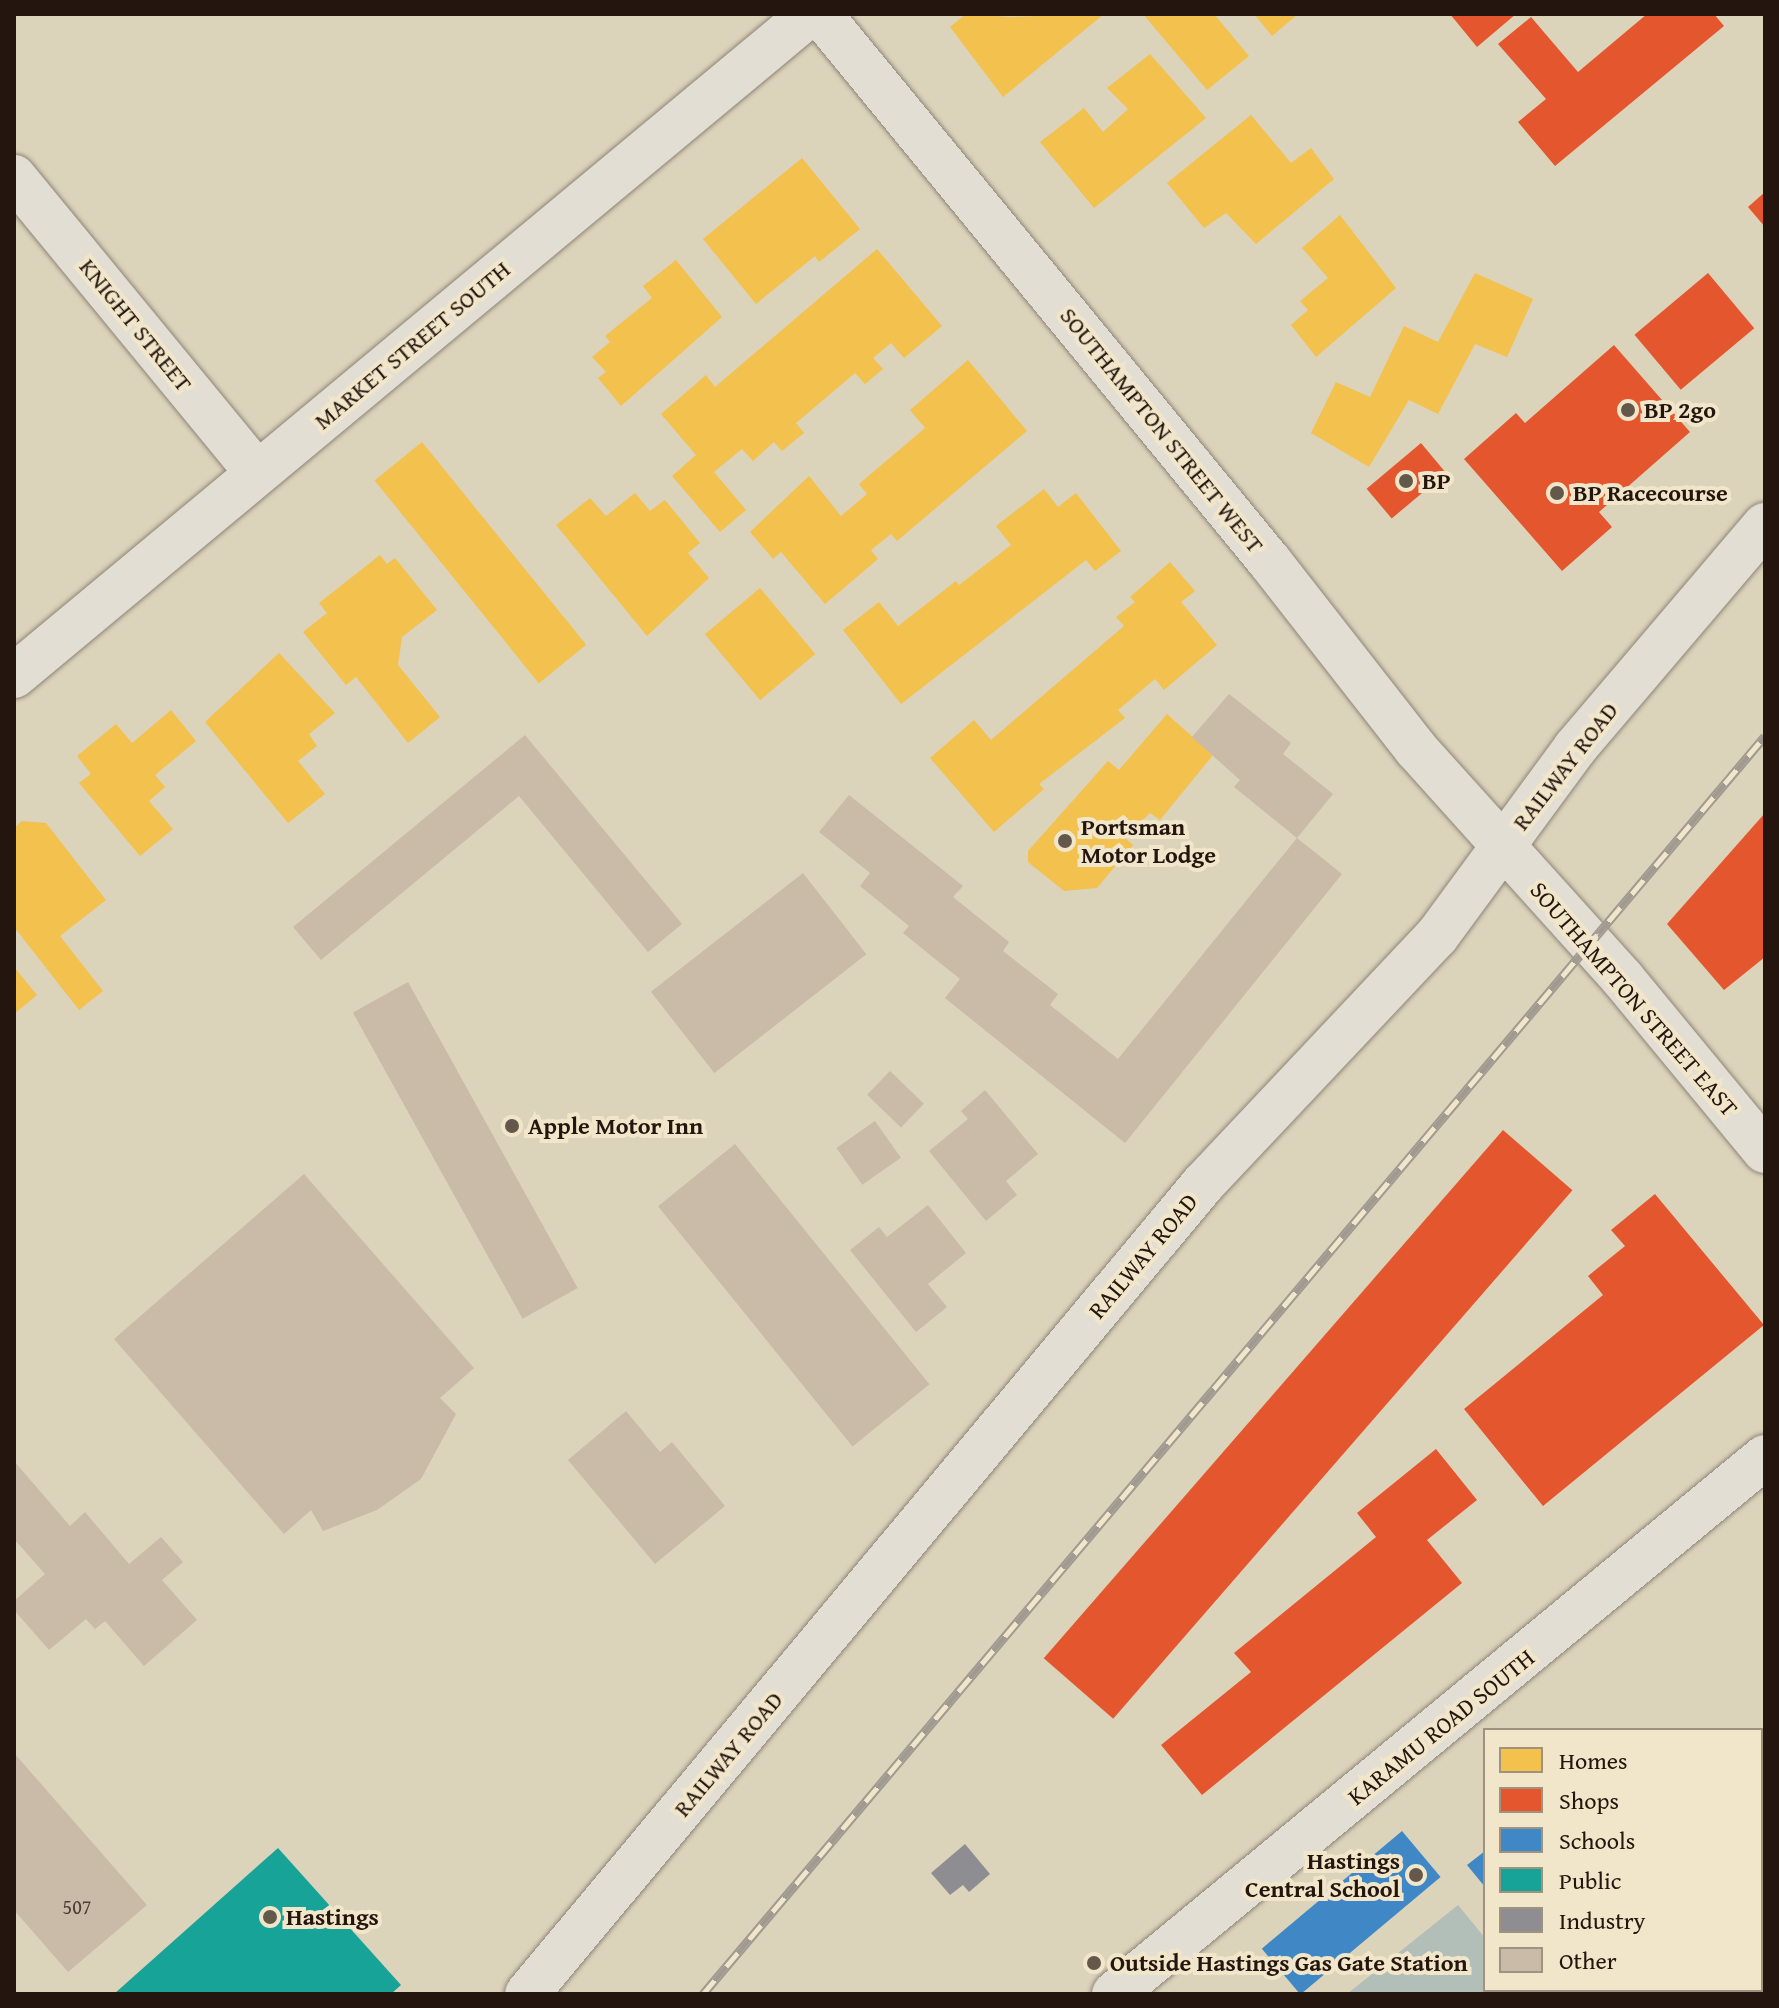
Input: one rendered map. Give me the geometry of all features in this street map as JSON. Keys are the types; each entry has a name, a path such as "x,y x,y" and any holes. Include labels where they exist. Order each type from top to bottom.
{"main road":[{"name":"MARKET STREET SOUTH","path":"14,676 810,14"},
{"name":"SOUTHAMPTON STREET WEST","path":"820,14 1501,847"},
{"name":"KNIGHT STREET","path":"14,177 257,473"},
{"name":"RAILWAY ROAD","path":"527,1994 1194,1195 1437,936 1575,748 1765,525"},
{"name":"SOUTHAMPTON STREET EAST","path":"1501,847 1623,979 1765,1151"},
{"name":"KARAMU ROAD SOUTH","path":"1114,1994 1765,1457"}],"shaded area":[{"path":"1458,1905 1483,1936 1483,1992 1490,1992 1487,1994 1347,1994"}],"building: Homes":[{"path":"966,14 1010,17 1104,14 1003,97 950,27"},
{"path":"1143,14 1214,14 1249,56 1207,90"},
{"path":"1254,14 1298,14 1272,36"},
{"path":"1150,54 1206,118 1094,208 1040,142 1084,108 1103,132 1128,109 1107,88"},
{"path":"1251,115 1291,163 1311,148 1334,179 1256,244 1226,213 1204,228 1167,183"},
{"path":"802,158 860,229 819,262 815,256 756,304 703,239"},
{"path":"1340,215 1396,288 1316,357 1291,325 1308,310 1300,301 1328,278 1302,248"},
{"path":"877,249 942,326 904,358 891,343 873,358 883,369 865,384 855,373 796,423 804,433 782,451 774,442 753,461 742,449 714,472 746,510 720,532 672,476 696,455 661,414 706,375 715,387"},
{"path":"676,260 722,317 621,406 598,378 606,372 592,357 610,342 605,336 652,298 643,286"},
{"path":"1475,273 1533,299 1507,357 1475,344 1438,414 1409,400 1369,467 1311,433 1336,382 1370,397 1404,326 1438,342"},
{"path":"968,360 1027,431 897,541 891,534 871,550 878,559 825,604 781,552 773,559 750,532 809,476 841,516 867,494 859,484 925,428 910,410"},
{"path":"422,442 586,645 539,683 375,480"},
{"path":"1044,489 1058,507 1076,493 1121,551 1095,571 1086,560 901,704 843,630 879,602 898,626 956,581 959,585 1011,545 996,526"},
{"path":"635,493 650,511 665,500 700,543 688,553 709,578 647,636 556,525 590,498 606,516"},
{"path":"380,555 387,564 395,558 437,610 402,637 398,665 440,717 408,743 356,677 346,685 303,632 327,613 319,603"},
{"path":"1170,562 1195,591 1181,602 1217,645 1164,690 1155,679 1118,710 1125,718 1039,784 1044,789 994,832 930,758 974,720 991,740 1124,626 1116,617 1135,602 1130,597"},
{"path":"760,588 815,654 760,700 705,634"},
{"path":"279,653 335,713 309,734 317,746 298,761 325,794 288,823 205,722"},
{"path":"171,710 196,741 155,775 165,787 149,801 173,829 140,856 79,783 91,774 77,756 116,724 132,743"},
{"path":"1167,714 1213,755 1160,820 1150,813 1125,838 1133,845 1097,888 1064,891 1028,862 1028,851 1108,761 1119,770"},
{"path":"22,821 46,823 106,900 60,936 103,991 79,1010 14,927 14,828"},
{"path":"14,967 37,995 14,1014"}],"building: Shops":[{"path":"1450,14 1516,14 1477,47"},
{"path":"1647,14 1714,14 1724,26 1555,166 1518,122 1546,99 1498,44 1531,17 1578,72"},
{"path":"1765,192 1765,227 1748,207"},
{"path":"1708,273 1754,328 1681,390 1634,335"},
{"name":"BP Racecourse","path":"1614,345 1690,432 1599,512 1612,527 1562,571 1464,459 1516,413 1525,423"},
{"name":"BP","path":"1421,443 1446,473 1392,519 1367,489"},
{"path":"1765,813 1765,957 1724,990 1667,924"},
{"path":"1503,1130 1572,1190 1113,1719 1044,1658"},
{"path":"1655,1194 1764,1325 1543,1506 1464,1409 1603,1295 1588,1276 1625,1246 1611,1230"},
{"path":"1436,1449 1477,1500 1427,1540 1462,1583 1202,1795 1161,1745 1251,1672 1234,1653 1376,1537 1357,1513"}],"building: Schools":[{"path":"1763,1775 1765,1775 1763,1845"},
{"path":"1402,1831 1441,1877 1301,1994 1262,1949"},
{"path":"1483,1853 1483,1885 1467,1865"},
{"path":"1688,1992 1697,1994 1653,1994"}],"building: Public":[{"name":"Hastings","path":"278,1848 401,1985 391,1994 114,1994"}],"building: Industry":[{"path":"965,1844 990,1874 969,1892 963,1885 950,1895 931,1873"}],"building: Other":[{"path":"1229,694 1291,743 1283,754 1333,794 1297,838 1234,787 1240,780 1192,737"},
{"path":"525,735 682,924 648,952 519,796 321,960 293,927"},
{"path":"849,795 963,886 953,897 1009,942 1003,951 1058,994 1050,1005 1118,1059 1297,838 1342,874 1125,1143 945,998 960,979 903,933 909,926 860,886 870,873 819,832"},
{"path":"803,873 866,954 714,1073 651,992"},
{"path":"408,982 578,1288 523,1319 353,1013"},
{"path":"890,1071 924,1104 901,1127 867,1095"},
{"path":"985,1090 1038,1154 1006,1181 1017,1195 986,1221 929,1151 968,1119 961,1111"},
{"path":"875,1121 901,1158 862,1185 836,1148"},
{"path":"735,1144 929,1384 853,1446 658,1206"},
{"path":"304,1174 474,1368 440,1398 456,1414 421,1479 377,1510 323,1531 311,1510 284,1534 114,1339"},
{"path":"928,1205 966,1253 928,1284 947,1307 916,1332 850,1250 879,1227 887,1237"},
{"path":"626,1411 660,1452 672,1442 725,1506 655,1564 568,1460"},
{"path":"14,1461 70,1526 85,1512 129,1564 161,1537 183,1562 162,1580 197,1620 144,1666 105,1621 95,1629 86,1619 49,1650 14,1610 14,1601 45,1574 14,1539"},
{"path":"14,1753 147,1905 68,1972 14,1910"}],"railway":[{"path":"703,1994 1765,736"}],"place":[{"name":"BP 2go","path":"1628,410"},
{"name":"BP","path":"1406,481"},
{"name":"BP Racecourse","path":"1557,493"},
{"name":"Portsman Motor Lodge","path":"1065,841"},
{"name":"Apple Motor Inn","path":"512,1126"},
{"name":"Hastings Central School","path":"1416,1875"},
{"name":"Hastings","path":"270,1917"},
{"name":"Outside Hastings Gas Gate Station","path":"1094,1963"}]}
